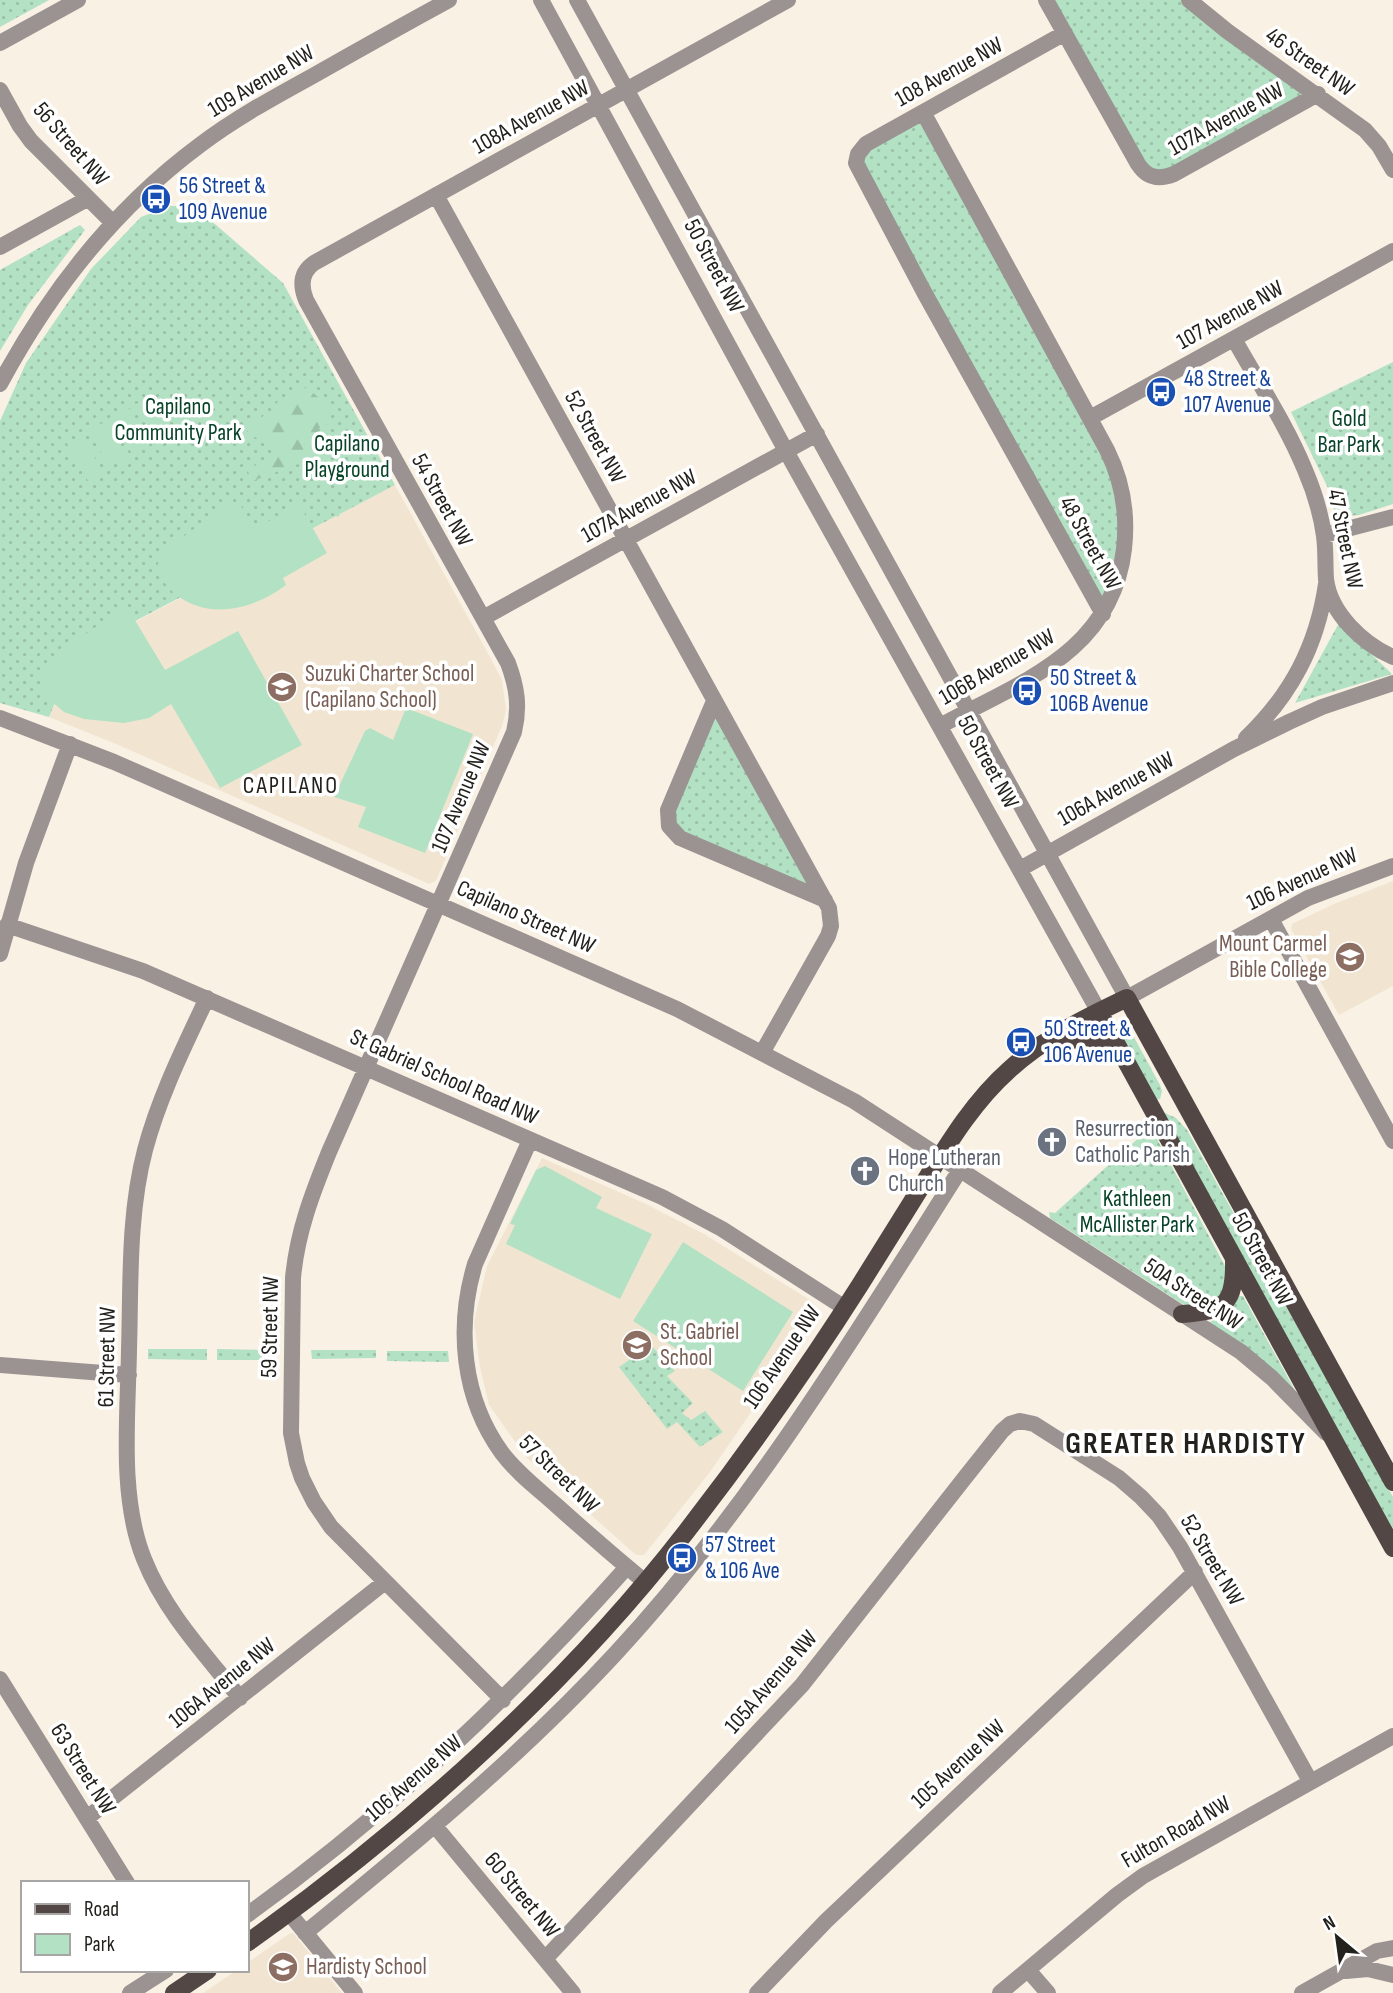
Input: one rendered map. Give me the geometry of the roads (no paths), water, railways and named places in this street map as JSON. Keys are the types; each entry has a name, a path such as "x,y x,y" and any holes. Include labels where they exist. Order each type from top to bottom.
{"main road":[{"name":"106 Avenue NW","path":"248,1943 423,1804 472,1761 585,1648 645,1582 739,1463 845,1308 978,1102 1007,1071 1036,1048 1127,998"},
{"name":"50 Street NW","path":"1127,998 1393,1482"},
{"name":"50 Street NW","path":"1098,1012 1393,1548"},
{"path":"1036,1048 1090,1038 1107,1045 1126,1061"},
{"path":"1182,1314 1210,1312 1224,1304 1234,1281 1234,1260"},
{"path":"174,1993 205,1972"}],"street":[{"path":"0,43 78,0"},
{"name":"109 Avenue NW","path":"0,384 61,285 113,223 174,166 234,121 449,0"},
{"name":"50 Street NW","path":"541,0 786,451 1098,1012"},
{"name":"50 Street NW","path":"577,0 1127,998"},
{"name":"108A Avenue NW","path":"302,281 305,271 314,262 788,0"},
{"path":"1046,0 1065,33"},
{"name":"46 Street NW","path":"1189,0 1371,136 1393,170"},
{"name":"108 Avenue NW","path":"858,153 866,144 1065,33"},
{"name":"107A Avenue NW","path":"1065,33 1138,164 1144,172 1154,177 1174,174 1318,94"},
{"name":"56 Street NW","path":"0,90 26,134 113,223"},
{"name":"48 Street NW","path":"923,112 1113,461 1122,488 1126,518 1122,567 1103,614"},
{"name":"48 Street NW","path":"858,153 856,163 859,171 1103,614"},
{"name":"52 Street NW","path":"436,195 825,900"},
{"path":"0,247 87,199"},
{"name":"107 Avenue NW","path":"1090,418 1393,251"},
{"name":"54 Street NW","path":"302,281 306,300 512,673 518,706"},
{"name":"47 Street NW","path":"1234,339 1301,461 1316,498 1324,535 1326,580 1335,604 1349,624 1371,645 1393,657"},
{"name":"107A Avenue NW","path":"483,618 817,434"},
{"path":"1324,535 1393,517"},
{"name":"106A Avenue NW","path":"1234,749 1274,709 1295,679 1316,634 1326,580"},
{"name":"106B Avenue NW","path":"940,726 1062,658 1084,638 1103,614"},
{"name":"106A Avenue NW","path":"1020,869 1234,749 1305,714 1393,683"},
{"path":"714,701 668,810 668,826 680,838 825,900 831,921 828,936 762,1053"},
{"name":"107 Avenue NW","path":"440,904 514,732 518,706"},
{"name":"Capilano Street NW","path":"0,718 70,744 661,1001 847,1097 940,1157"},
{"path":"0,954 26,863 70,744"},
{"name":"106 Avenue NW","path":"1127,998 1308,898 1393,866"},
{"name":"59 Street NW","path":"440,904 311,1196 295,1254 291,1416 297,1463 314,1502 331,1527 503,1700"},
{"path":"1271,919 1393,1140"},
{"name":"St Gabriel School Road NW","path":"7,925 95,953 207,998 688,1210 845,1308"},
{"name":"61 Street NW","path":"207,998 160,1107 140,1175 132,1244 129,1490 131,1511 144,1559 169,1606 240,1698"},
{"name":"57 Street NW","path":"530,1140 475,1264 470,1283 464,1337 468,1374 484,1422 510,1463 645,1582"},
{"name":"50A Street NW","path":"940,1157 1035,1216 1241,1352 1272,1378 1335,1442"},
{"path":"305,1933 435,1826 528,1742 608,1661 705,1548 771,1461 810,1405 960,1170"},
{"path":"0,1365 129,1375"},
{"name":"52 Street NW","path":"1015,1422 1030,1422 1038,1426 1130,1486 1166,1525 1195,1572 1310,1782"},
{"name":"105A Avenue NW","path":"545,1959 803,1685 1002,1431 1015,1422"},
{"name":"106 Avenue NW","path":"248,1913 402,1794 503,1700 627,1567"},
{"name":"105 Avenue NW","path":"757,1993 826,1921 1195,1572"},
{"name":"106A Avenue NW","path":"87,1818 385,1582"},
{"name":"63 Street NW","path":"0,1679 126,1881"},
{"name":"Fulton Road NW","path":"1000,1993 1143,1876 1393,1736"},
{"name":"60 Street NW","path":"435,1826 573,1993"},
{"path":"289,1913 355,1993"},
{"path":"1302,1993 1377,1951 1393,1948"},
{"path":"1340,1972 1368,1969 1391,1974"},
{"path":"1028,1970 1048,1993"},
{"path":"130,1993 163,1972"}],"place":[{"name":"56 Street & 109 Avenue","path":"156,199"},
{"name":"48 Street & 107 Avenue","path":"1161,392"},
{"name":"Suzuki Charter School (Capilano School)","path":"282,687"},
{"name":"50 Street & 106B Avenue","path":"1027,691"},
{"name":"Mount Carmel Bible College","path":"1350,957"},
{"name":"50 Street & 106 Avenue","path":"1021,1042"},
{"name":"Resurrection Catholic Parish","path":"1052,1142"},
{"name":"Hope Lutheran Church","path":"865,1171"},
{"name":"St. Gabriel School","path":"637,1345"},
{"name":"57 Street & 106 Ave","path":"682,1558"},
{"name":"Hardisty School","path":"283,1967"}],"district":[{"name":"CAPILANO","path":"291,785"},
{"name":"GREATER HARDISTY","path":"1186,1444"}],"park label":[{"name":"Capilano Community Park","path":"178,420"},
{"name":"Gold Bar Park","path":"1349,432"},
{"name":"Capilano Playground","path":"347,457"},
{"name":"Kathleen McAllister Park","path":"1137,1212"}]}
